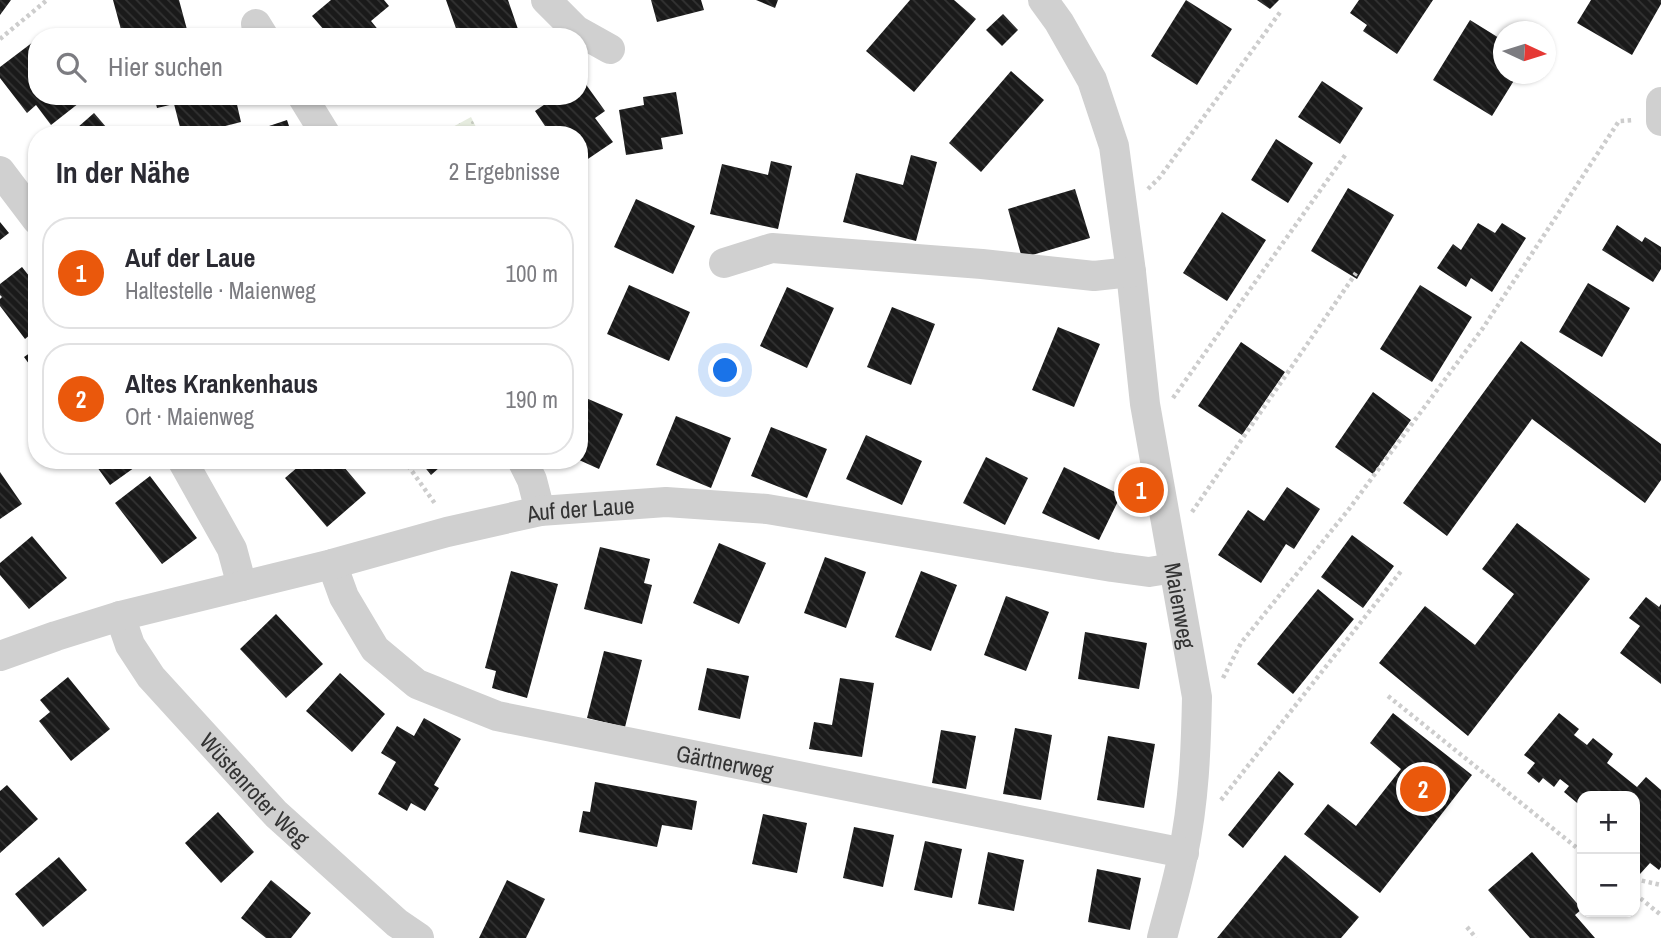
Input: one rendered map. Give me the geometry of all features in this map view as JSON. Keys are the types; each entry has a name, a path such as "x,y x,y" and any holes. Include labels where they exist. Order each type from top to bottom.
{"street":[{"path":"546,0 574,28"},
{"name":"Maienweg","path":"1043,0 1059,22 1092,80 1114,146 1145,404 1197,697 1196,746 1184,853 1162,938"},
{"path":"588,37 610,49"},
{"path":"1661,102 1661,119"},
{"path":"308,105 320,126"},
{"path":"0,171 28,208"},
{"path":"724,263 772,248 982,264 1094,276 1131,272"},
{"path":"187,469 232,549 242,586"},
{"path":"526,469 540,511"},
{"name":"Auf der Laue","path":"0,656 120,616 332,564 447,532 540,511 666,502 767,509 1112,567 1149,572 1174,568"},
{"name":"Gärtnerweg","path":"332,564 344,597 375,649 417,684 497,716 1184,853"},
{"name":"Wüstenroter Weg","path":"120,616 130,646 151,677 276,814 397,923 419,938"}],"path":[{"path":"0,38 47,0"},
{"path":"1122,198 1140,196 1160,177 1281,12"},
{"path":"1197,697 1223,678 1241,643 1349,509 1483,328 1619,121 1661,119"},
{"path":"1145,404 1173,398 1346,155"},
{"path":"1166,515 1194,512 1356,273"},
{"path":"410,469 441,512 447,532"},
{"path":"1191,804 1216,806 1402,570"},
{"path":"1388,696 1577,848"},
{"path":"1640,880 1661,885"},
{"path":"1640,898 1661,915"},
{"path":"1467,928 1476,938"}],"shaded area":[{"path":"471,117 476,126 454,126"}],"building":[{"path":"0,0 11,0 0,15"},
{"path":"113,0 179,0 187,28 121,28"},
{"path":"331,0 384,0 389,6 371,21 377,28 322,28 312,16"},
{"path":"446,0 508,0 518,28 456,28"},
{"path":"651,0 701,0 704,10 657,22"},
{"path":"756,0 778,0 775,8"},
{"path":"910,0 954,0 976,19 914,92 866,51"},
{"path":"1186,0 1232,29 1197,85 1151,56"},
{"path":"1257,0 1279,0 1270,9"},
{"path":"1359,0 1433,0 1397,54 1363,31 1367,25 1350,13"},
{"path":"1591,0 1661,0 1661,4 1632,55 1577,23"},
{"path":"1003,14 1018,30 1002,46 986,30"},
{"path":"1470,20 1493,34 1493,84 1512,84 1492,116 1433,80"},
{"path":"28,46 28,105 36,105 27,113 0,78 0,67"},
{"path":"1011,71 1044,100 981,172 949,143"},
{"path":"1322,81 1363,108 1340,144 1298,117"},
{"path":"588,87 605,111 595,118 613,142 588,159 588,126 545,126 535,111 544,105 588,105"},
{"path":"676,92 683,134 661,138 663,149 626,155 619,110 644,105 643,97"},
{"path":"36,105 77,105 51,125"},
{"path":"174,105 237,105 241,122 225,126 180,126"},
{"path":"94,113 105,126 79,126"},
{"path":"287,120 289,126 269,126"},
{"path":"1276,139 1313,163 1288,203 1251,180"},
{"path":"911,155 937,162 916,241 843,222 856,173 903,185"},
{"path":"771,161 792,166 778,229 710,214 722,164 768,175"},
{"path":"1348,188 1394,215 1357,279 1311,251"},
{"path":"1075,189 1090,238 1022,258 1008,209"},
{"path":"636,199 695,226 673,274 614,247"},
{"path":"1222,212 1266,240 1227,301 1183,273"},
{"path":"0,222 9,233 0,240"},
{"path":"1478,223 1495,233 1502,223 1526,238 1492,292 1471,278 1466,287 1437,268 1453,244 1461,250"},
{"path":"1617,225 1642,242 1645,237 1661,247 1661,269 1653,282 1602,250"},
{"path":"22,267 28,275 28,336 25,339 0,306 0,284"},
{"path":"1588,283 1630,308 1602,357 1559,332"},
{"path":"629,285 690,312 669,361 607,334"},
{"path":"1420,285 1472,317 1432,382 1380,349"},
{"path":"787,287 834,308 807,368 760,346"},
{"path":"892,307 935,324 911,385 867,367"},
{"path":"1058,327 1100,344 1074,407 1032,390"},
{"path":"1521,341 1661,444 1661,480 1645,503 1532,419 1447,536 1403,503"},
{"path":"1241,342 1285,372 1242,435 1198,406"},
{"path":"1373,392 1411,420 1373,474 1335,447"},
{"path":"588,399 623,414 599,469 588,464"},
{"path":"676,416 731,438 711,488 656,465"},
{"path":"771,427 827,449 807,498 751,476"},
{"path":"866,435 922,461 902,505 846,479"},
{"path":"986,457 1028,478 1005,525 963,503"},
{"path":"1064,467 1121,495 1099,540 1042,513"},
{"path":"98,469 132,469 110,485"},
{"path":"296,469 346,469 366,493 327,527 285,478"},
{"path":"426,469 438,469 431,475"},
{"path":"0,472 22,504 0,519"},
{"path":"150,476 197,538 162,564 115,503"},
{"path":"1287,487 1320,509 1294,549 1286,544 1261,583 1218,555 1248,510 1264,521"},
{"path":"1517,523 1590,579 1468,736 1379,663 1425,606 1475,645 1514,594 1482,569"},
{"path":"1352,535 1394,566 1363,608 1321,577"},
{"path":"32,536 67,578 29,609 0,575 0,563"},
{"path":"719,543 766,563 739,624 693,603"},
{"path":"600,547 650,559 644,583 652,585 642,624 584,609"},
{"path":"825,557 866,572 846,628 804,613"},
{"path":"511,571 558,584 527,698 492,688 496,671 485,668"},
{"path":"921,571 957,585 931,651 895,637"},
{"path":"1318,589 1354,619 1293,694 1257,664"},
{"path":"1006,596 1049,612 1026,671 984,655"},
{"path":"1646,597 1659,607 1661,604 1661,684 1620,653 1640,626 1629,618"},
{"path":"276,614 323,664 286,698 240,649"},
{"path":"1085,632 1147,643 1139,689 1078,679"},
{"path":"604,651 642,660 625,727 587,718"},
{"path":"707,668 749,676 740,719 698,710"},
{"path":"340,673 385,714 352,752 306,711"},
{"path":"68,677 110,729 71,761 39,721 50,712 40,700"},
{"path":"840,678 874,683 862,757 809,749 814,722 832,725"},
{"path":"1393,713 1472,775 1380,893 1304,834 1328,804 1356,826 1401,769 1370,743"},
{"path":"1559,713 1579,729 1574,735 1587,745 1593,738 1613,754 1607,763 1637,787 1646,777 1661,790 1659,870 1650,863 1640,874 1640,791 1577,791 1577,803 1564,792 1569,786 1560,779 1554,787 1543,778 1539,783 1527,773 1535,763 1524,755"},
{"path":"424,718 461,739 434,785 439,788 425,811 411,803 407,811 378,794 396,762 381,753 397,726 414,736"},
{"path":"1015,728 1052,735 1041,800 1003,794"},
{"path":"941,730 976,736 966,789 932,783"},
{"path":"1108,736 1155,744 1144,808 1097,800"},
{"path":"1279,771 1294,784 1243,848 1228,835"},
{"path":"595,782 697,801 692,830 662,825 657,847 579,832 583,811 590,812"},
{"path":"7,785 38,819 0,853 0,791"},
{"path":"218,812 254,852 221,883 185,843"},
{"path":"763,814 807,823 797,873 752,864"},
{"path":"854,827 894,835 883,887 843,878"},
{"path":"925,841 962,849 952,898 914,890"},
{"path":"988,852 1024,860 1014,911 978,904"},
{"path":"1532,852 1577,903 1575,915 1595,938 1530,938 1488,890"},
{"path":"1285,855 1359,917 1341,938 1217,938"},
{"path":"59,857 87,890 43,927 15,894"},
{"path":"1097,869 1141,878 1130,930 1088,922"},
{"path":"271,880 311,913 291,938 266,938 241,918"},
{"path":"507,880 545,899 526,938 479,938"}],"place":[{"name":"Auf der Laue","path":"1141,490"},
{"name":"Altes Krankenhaus","path":"1423,789"}]}
